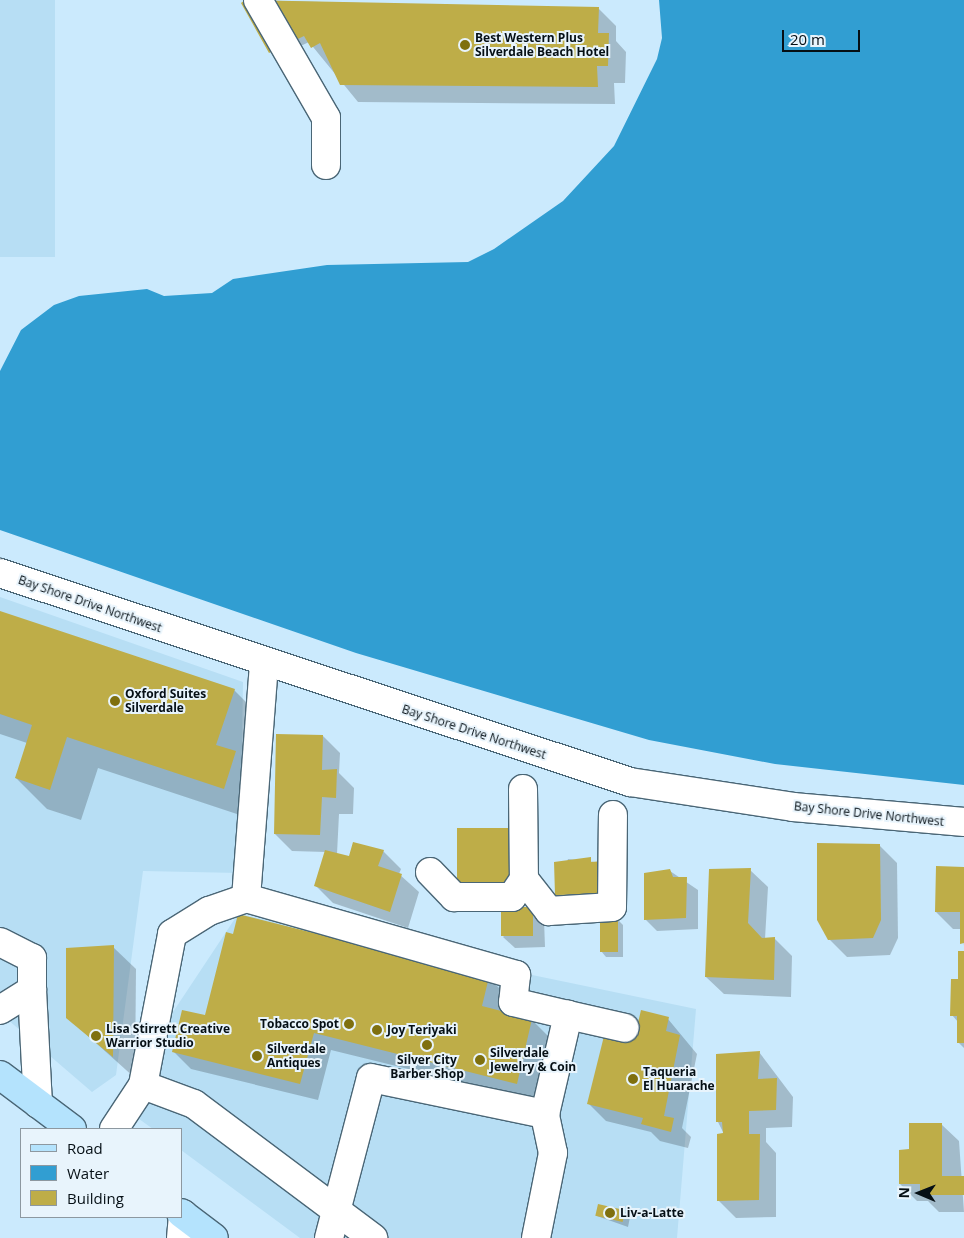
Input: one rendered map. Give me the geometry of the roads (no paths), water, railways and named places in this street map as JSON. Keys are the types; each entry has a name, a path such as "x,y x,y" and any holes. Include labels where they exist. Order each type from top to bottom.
{"main road":[{"path":"0,1074 71,1128"},
{"path":"182,1222 214,1238"}],"street":[{"path":"258,0 326,118 326,165"},
{"name":"Bay Shore Drive Northwest","path":"0,573 264,664 630,782 793,807 964,822"},
{"path":"246,898 264,664"},
{"path":"430,872 454,897 512,897 524,879 523,789"},
{"path":"524,879 549,911 612,907 613,815"},
{"path":"115,1128 142,1085 172,934 209,912 246,898 516,976 513,1002 625,1028"},
{"path":"0,942 32,958 38,1104"},
{"path":"0,1010 32,990"},
{"path":"536,1238 553,1153 545,1114 568,1015"},
{"path":"333,1225 371,1078 545,1114"},
{"path":"142,1085 194,1104 333,1225 373,1238"}],"water":[{"path":"659,0 964,0 964,785 775,764 649,740 356,653 0,530 0,371 21,330 54,305 79,296 147,289 164,296 212,293 233,279 327,265 468,262 494,249 563,201 614,146 657,59 662,38"}],"place":[{"name":"Best Western Plus Silverdale Beach Hotel","path":"465,45"},
{"name":"Oxford Suites Silverdale","path":"115,701"},
{"name":"Tobacco Spot","path":"349,1024"},
{"name":"Joy Teriyaki","path":"377,1030"},
{"name":"Lisa Stirrett Creative Warrior Studio","path":"96,1036"},
{"name":"Silver City Barber Shop","path":"427,1045"},
{"name":"Silverdale Antiques","path":"257,1056"},
{"name":"Silverdale Jewelry & Coin","path":"480,1060"},
{"name":"Taqueria El Huarache","path":"633,1079"},
{"name":"Liv-a-Latte","path":"610,1213"}]}
